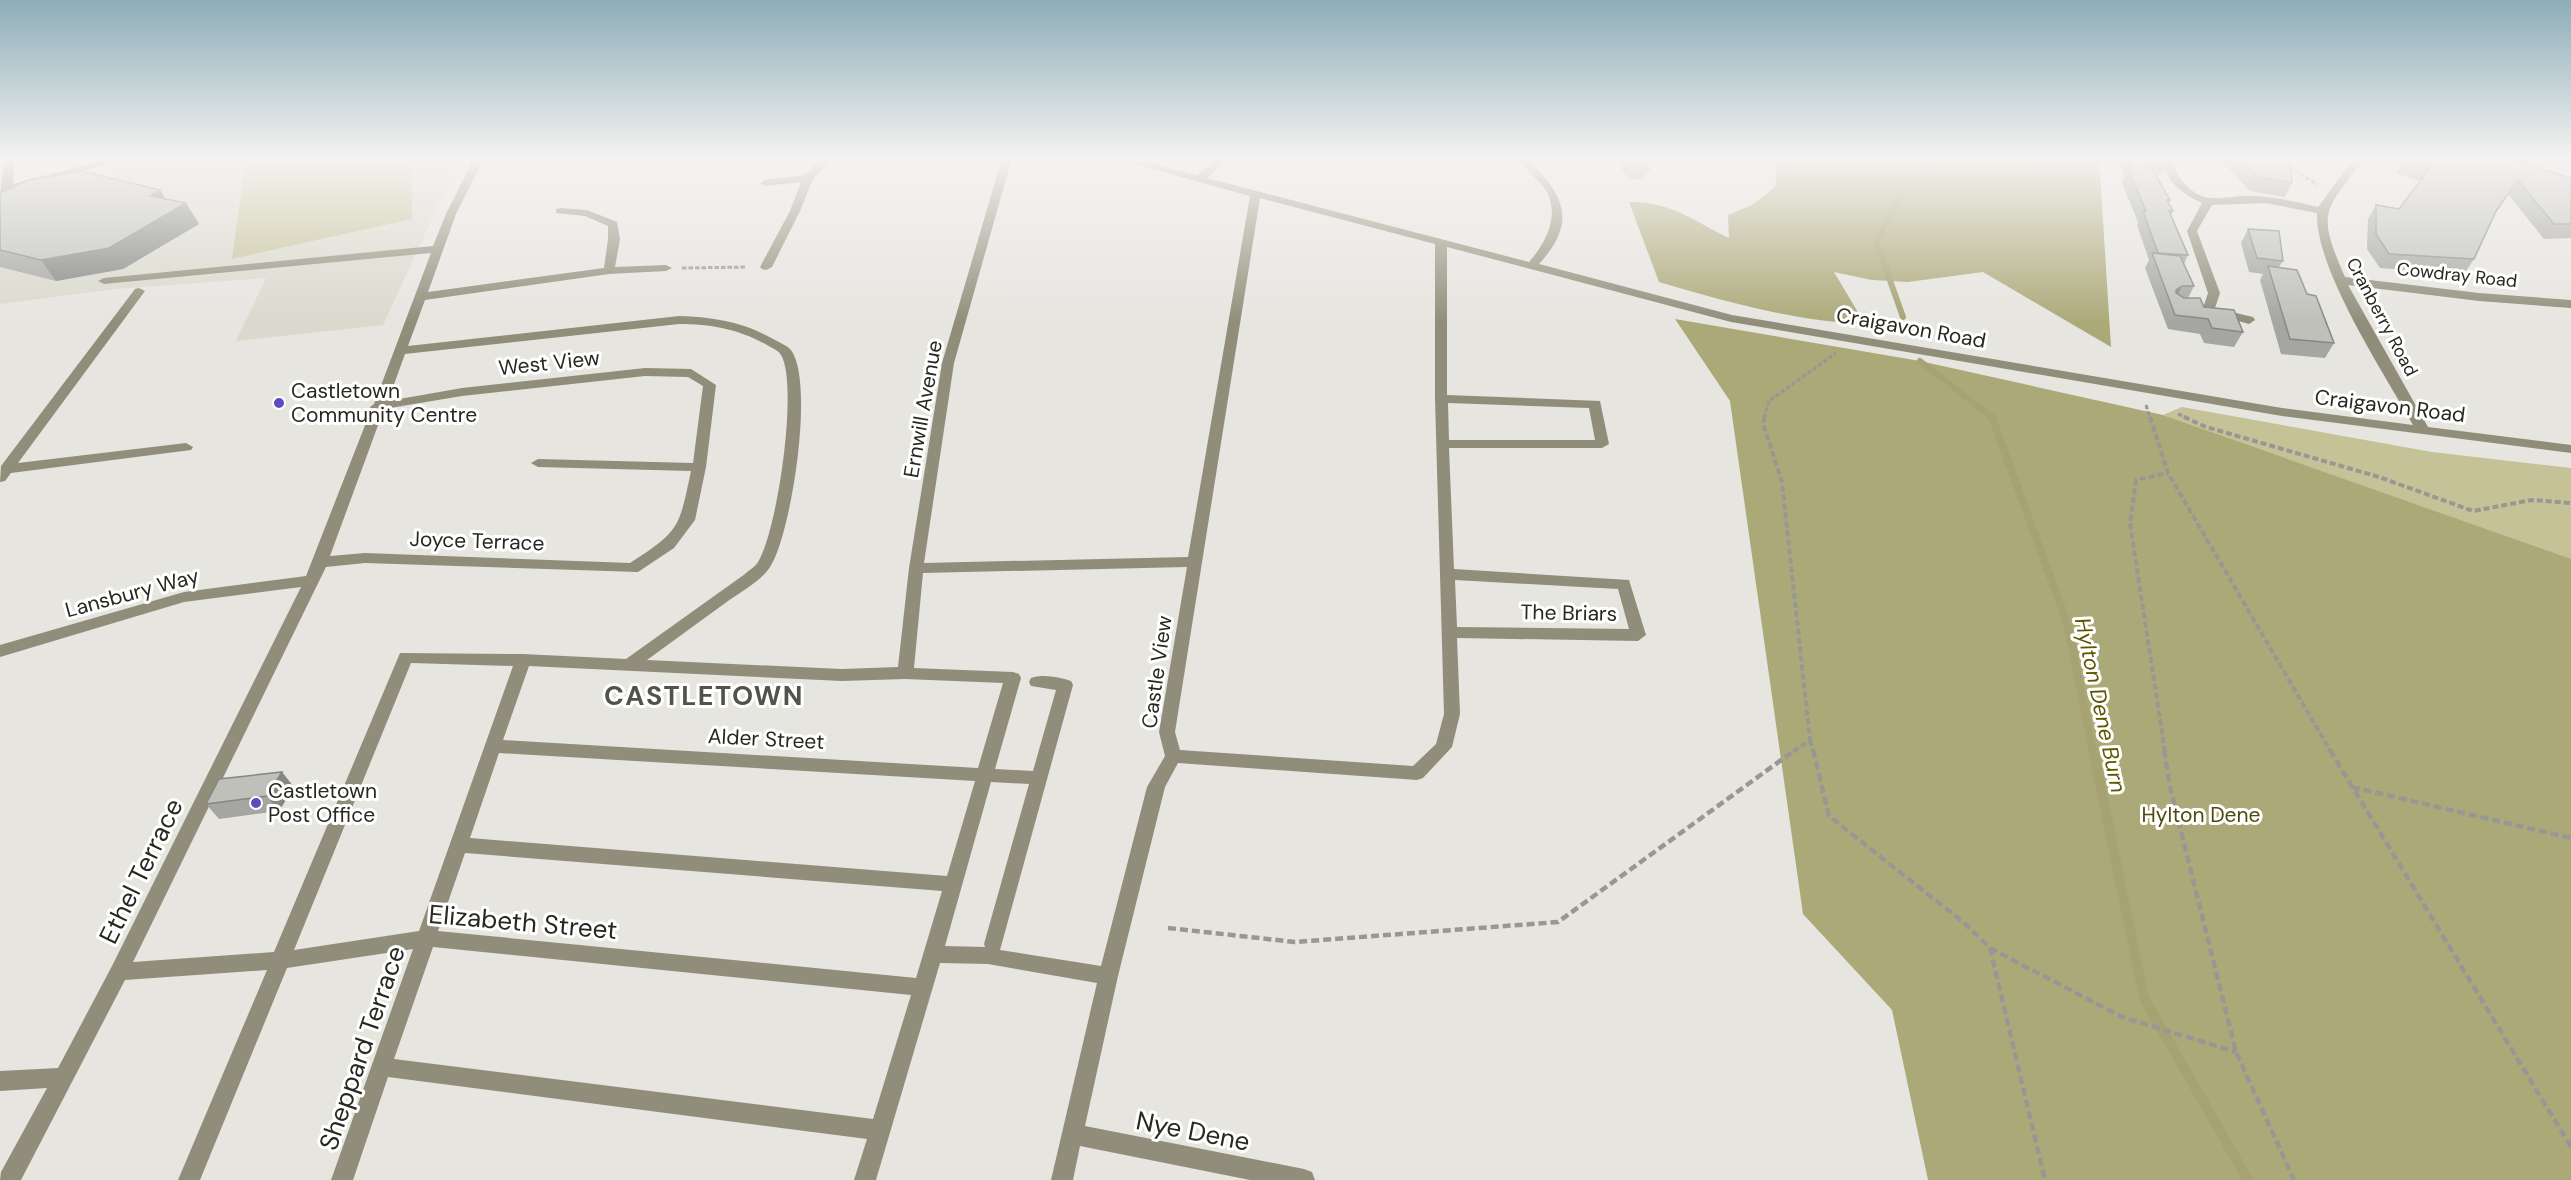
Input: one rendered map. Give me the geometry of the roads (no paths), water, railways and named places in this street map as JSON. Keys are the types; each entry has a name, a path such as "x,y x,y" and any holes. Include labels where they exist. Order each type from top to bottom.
{"street":[{"name":"Ethel Terrace","path":"9,1180 119,972 321,562 376,407 451,213"},
{"path":"586,213 612,224 614,239 609,271"},
{"path":"766,267 794,213"},
{"name":"Ernwill Avenue","path":"904,673 916,568 948,363 990,213"},
{"name":"Castle View","path":"1062,1180 1108,976 1156,787 1173,756 1167,732 1252,213"},
{"name":"Craigavon Road","path":"1326,213 1533,264 1731,318 2282,412 2571,449"},
{"path":"1533,264 1548,249 1558,213"},
{"path":"2202,213 2192,231 2214,293 2203,308 2249,320"},
{"name":"Cranberry Road","path":"2321,213 2321,233 2339,280 2422,430"},
{"path":"1173,756 1418,773 1444,747 1452,714 1441,399 1441,242"},
{"path":"104,282 438,249"},
{"path":"420,297 609,271 666,268"},
{"name":"Cowdray Road","path":"2339,280 2479,297 2571,304"},
{"path":"3,474 139,291"},
{"path":"398,351 679,320 707,320 748,328 786,352 794,368 792,457 773,541 765,563 750,578 629,665"},
{"name":"West View","path":"376,407 474,390 645,372 691,372 710,386 699,466"},
{"path":"1441,399 1595,405 1602,444 1443,444"},
{"path":"3,474 186,447"},
{"path":"538,463 699,466"},
{"name":"Joyce Terrace","path":"321,562 364,558 633,568 669,545 688,520 699,466"},
{"path":"916,568 1195,562"},
{"name":"The Briars","path":"1447,574 1624,584 1638,635 1449,633"},
{"name":"Lansbury Way","path":"0,651 184,597 311,581"},
{"path":"189,1180 283,960 406,657 523,660 842,675 904,673 1012,678 986,775 865,1180"},
{"name":"Sheppard Terrace","path":"342,1180 523,660"},
{"path":"993,944 1065,685 1037,682"},
{"name":"Alder Street","path":"493,746 1038,778"},
{"path":"459,845 954,884"},
{"name":"Elizabeth Street","path":"119,972 283,960 428,938 922,987"},
{"path":"933,954 988,956 1108,976"},
{"path":"382,1067 880,1130"},
{"path":"0,1081 62,1077"},
{"name":"Nye Dene","path":"1072,1134 1304,1180"}],"waterway":[{"name":"Hylton Dene Burn","path":"1891,213 1876,241 1903,317"},
{"name":"Hylton Dene Burn","path":"1920,361 1992,417"},
{"name":"Hylton Dene Burn","path":"1992,417 2067,623 2093,752"},
{"name":"Hylton Dene Burn","path":"2093,750 2144,998 2248,1180"}],"place":[{"name":"Castletown Community Centre","path":"279,403"},
{"name":"Castletown Post Office","path":"256,803"}],"district":[{"name":"CASTLETOWN","path":"704,696"}],"park label":[{"name":"Hylton Dene","path":"2201,815"}]}
